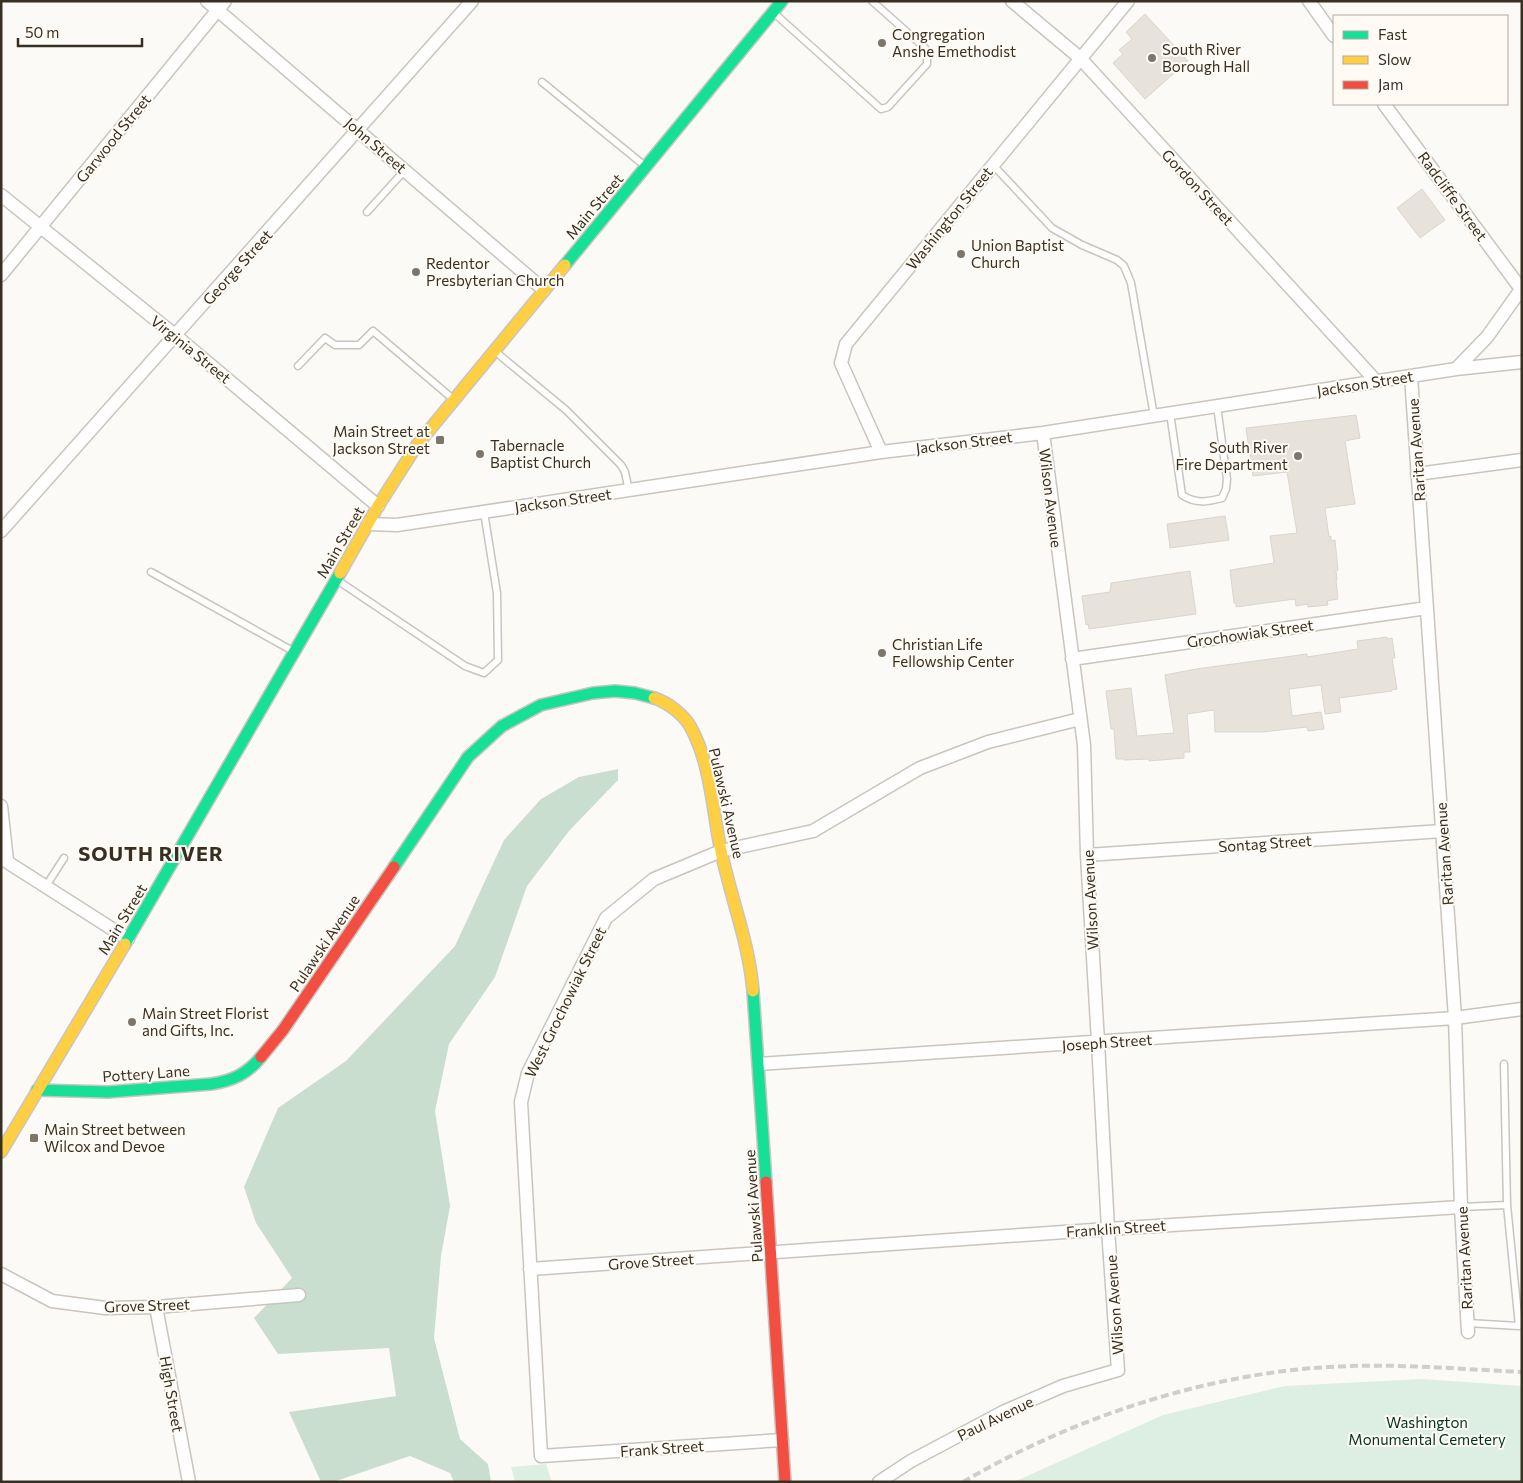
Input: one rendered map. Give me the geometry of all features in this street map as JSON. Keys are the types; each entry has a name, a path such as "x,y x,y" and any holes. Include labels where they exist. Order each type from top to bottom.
{"street":[{"name":"John Street","path":"207,1 221,6 358,130 544,290"},
{"name":"George Street","path":"1,531 472,1"},
{"name":"Main Street","path":"1,1152 128,939 378,506 417,445 782,1"},
{"name":"Gordon Street","path":"1012,1 1080,58 1376,382"},
{"name":"Washington Street","path":"881,452 840,363 846,344 1128,1"},
{"path":"1308,1 1333,35"},
{"name":"Garwood Street","path":"1,275 221,6"},
{"name":"Radcliffe Street","path":"1385,105 1522,289"},
{"name":"Virginia Street","path":"1,196 176,336 378,506"},
{"path":"1456,369 1487,337 1522,289"},
{"name":"Jackson Street","path":"368,524 397,525 881,452 1043,432 1456,369 1522,362"},
{"name":"Raritan Avenue","path":"1411,376 1455,1018 1461,1207 1468,1328"},
{"name":"Wilson Avenue","path":"1043,432 1084,745 1087,855 1108,1229 1118,1370"},
{"path":"1417,474 1522,460"},
{"name":"Grochowiak Street","path":"1072,659 1427,608"},
{"name":"Pulawski Avenue","path":"254,1066 283,1030 468,757 484,740 502,726 541,705 593,692 635,692 661,700 679,712 689,724 702,752 721,851 751,967 772,1253 785,1482"},
{"name":"West Grochowiak Street","path":"541,1456 521,1102 528,1073 606,918 654,879 721,851 814,831 920,768 988,742 1080,719"},
{"path":"1,806 4,860 128,939"},
{"name":"Sontag Street","path":"1087,855 1442,831"},
{"name":"Joseph Street","path":"759,1064 1455,1018 1522,1009"},
{"name":"Pottery Lane","path":"37,1090 71,1092 125,1091 201,1084 240,1076 254,1066"},
{"name":"Franklin Street","path":"772,1253 1108,1229 1461,1207"},
{"name":"Grove Street","path":"530,1269 772,1253"},
{"name":"Grove Street","path":"1,1274 52,1301 105,1308 156,1307 299,1295"},
{"name":"High Street","path":"156,1307 188,1482"},
{"name":"Paul Avenue","path":"879,1482 911,1461 1004,1412 1063,1386 1118,1370"},
{"name":"Frank Street","path":"541,1456 782,1440"}],"lane":[{"path":"773,12 881,109 888,107 926,64 927,58 925,48 872,1"},
{"path":"542,82 646,166"},
{"path":"993,165 1052,228 1082,245 1117,260 1124,266 1131,283 1154,416"},
{"path":"367,212 405,170"},
{"path":"298,366 325,338 335,345 359,345 373,331 454,400"},
{"path":"494,351 566,410 621,465 625,472 629,491"},
{"path":"1170,413 1182,495 1201,502 1210,501 1222,498 1227,480 1217,406"},
{"path":"336,579 465,666 484,673 498,660 497,593 484,512"},
{"path":"151,572 294,652"},
{"path":"46,886 64,858"},
{"path":"1468,1328 1519,1326 1507,1205 1504,1064"},
{"path":"1461,1207 1507,1205"}],"green space":[{"path":"618,769 618,780 569,831 527,886 495,977 449,1044 435,1111 450,1206 441,1256 434,1338 460,1439 488,1464 491,1482 454,1482 450,1473 410,1456 333,1482 321,1482 289,1412 396,1396 389,1348 278,1354 254,1318 292,1278 256,1223 244,1187 278,1108 346,1061 455,946 504,840 541,799 579,777"},
{"name":"Washington Monumental Cemetery","path":"1422,1379 1522,1386 1522,1482 1014,1482 1163,1415 1285,1386"},
{"path":"546,1464 552,1482 515,1482 511,1467"}],"building":[{"name":"South River Borough Hall","path":"1145,14 1188,61 1145,99 1113,63 1123,54 1119,50 1132,39 1126,32"},
{"path":"1422,189 1445,220 1420,238 1397,208"},
{"path":"1356,415 1360,438 1345,441 1355,504 1325,508 1329,537 1331,536 1331,541 1335,540 1338,599 1327,601 1328,605 1308,607 1308,604 1296,606 1295,599 1236,607 1230,570 1274,563 1270,536 1297,533 1287,472 1253,476 1246,428"},
{"path":"1225,516 1229,540 1170,548 1167,524"},
{"path":"1190,571 1196,614 1089,629 1088,624 1086,625 1082,596 1110,592 1111,583"},
{"path":"1387,637 1387,639 1392,638 1395,658 1392,658 1397,689 1339,698 1341,712 1325,714 1321,685 1289,689 1292,716 1321,712 1324,729 1308,731 1307,727 1262,732 1215,732 1214,710 1187,714 1190,752 1184,752 1184,758 1149,761 1149,759 1116,759 1114,729 1111,729 1106,691 1131,688 1137,736 1174,733 1165,675 1307,654 1307,657 1358,649 1357,641"}],"railway":[{"path":"963,1482 1004,1459 1048,1438 1093,1420 1186,1390 1234,1379 1282,1371 1353,1366 1425,1367 1522,1372"}],"traffic: fast":[{"path":"565,265 782,1"},
{"path":"125,944 340,573"},
{"path":"394,867 468,757 502,726 541,705 593,693 615,691 635,693 654,698"},
{"path":"753,991 766,1182"},
{"path":"37,1090 108,1092 211,1084 239,1076 261,1057"}],"traffic: slow":[{"path":"340,573 378,506 417,445 565,265"},
{"path":"654,698 664,702 683,717 697,740 707,771 721,851 748,955 753,991"},
{"path":"1,1152 125,944"}],"traffic: jam":[{"path":"261,1057 283,1030 394,867"},
{"path":"766,1182 785,1482"}],"place":[{"name":"Congregation Anshe Emethodist","path":"882,43"},
{"name":"South River Borough Hall","path":"1152,58"},
{"name":"Union Baptist Church","path":"961,254"},
{"name":"Redentor Presbyterian Church","path":"416,272"},
{"name":"Main Street at Jackson Street","path":"440,440"},
{"name":"Tabernacle Baptist Church","path":"480,454"},
{"name":"South River Fire Department","path":"1298,456"},
{"name":"Christian Life Fellowship Center","path":"882,653"},
{"name":"Main Street Florist and Gifts, Inc.","path":"132,1022"},
{"name":"Main Street between Wilcox and Devoe","path":"34,1138"}],"district":[{"name":"SOUTH RIVER","path":"151,853"}]}
